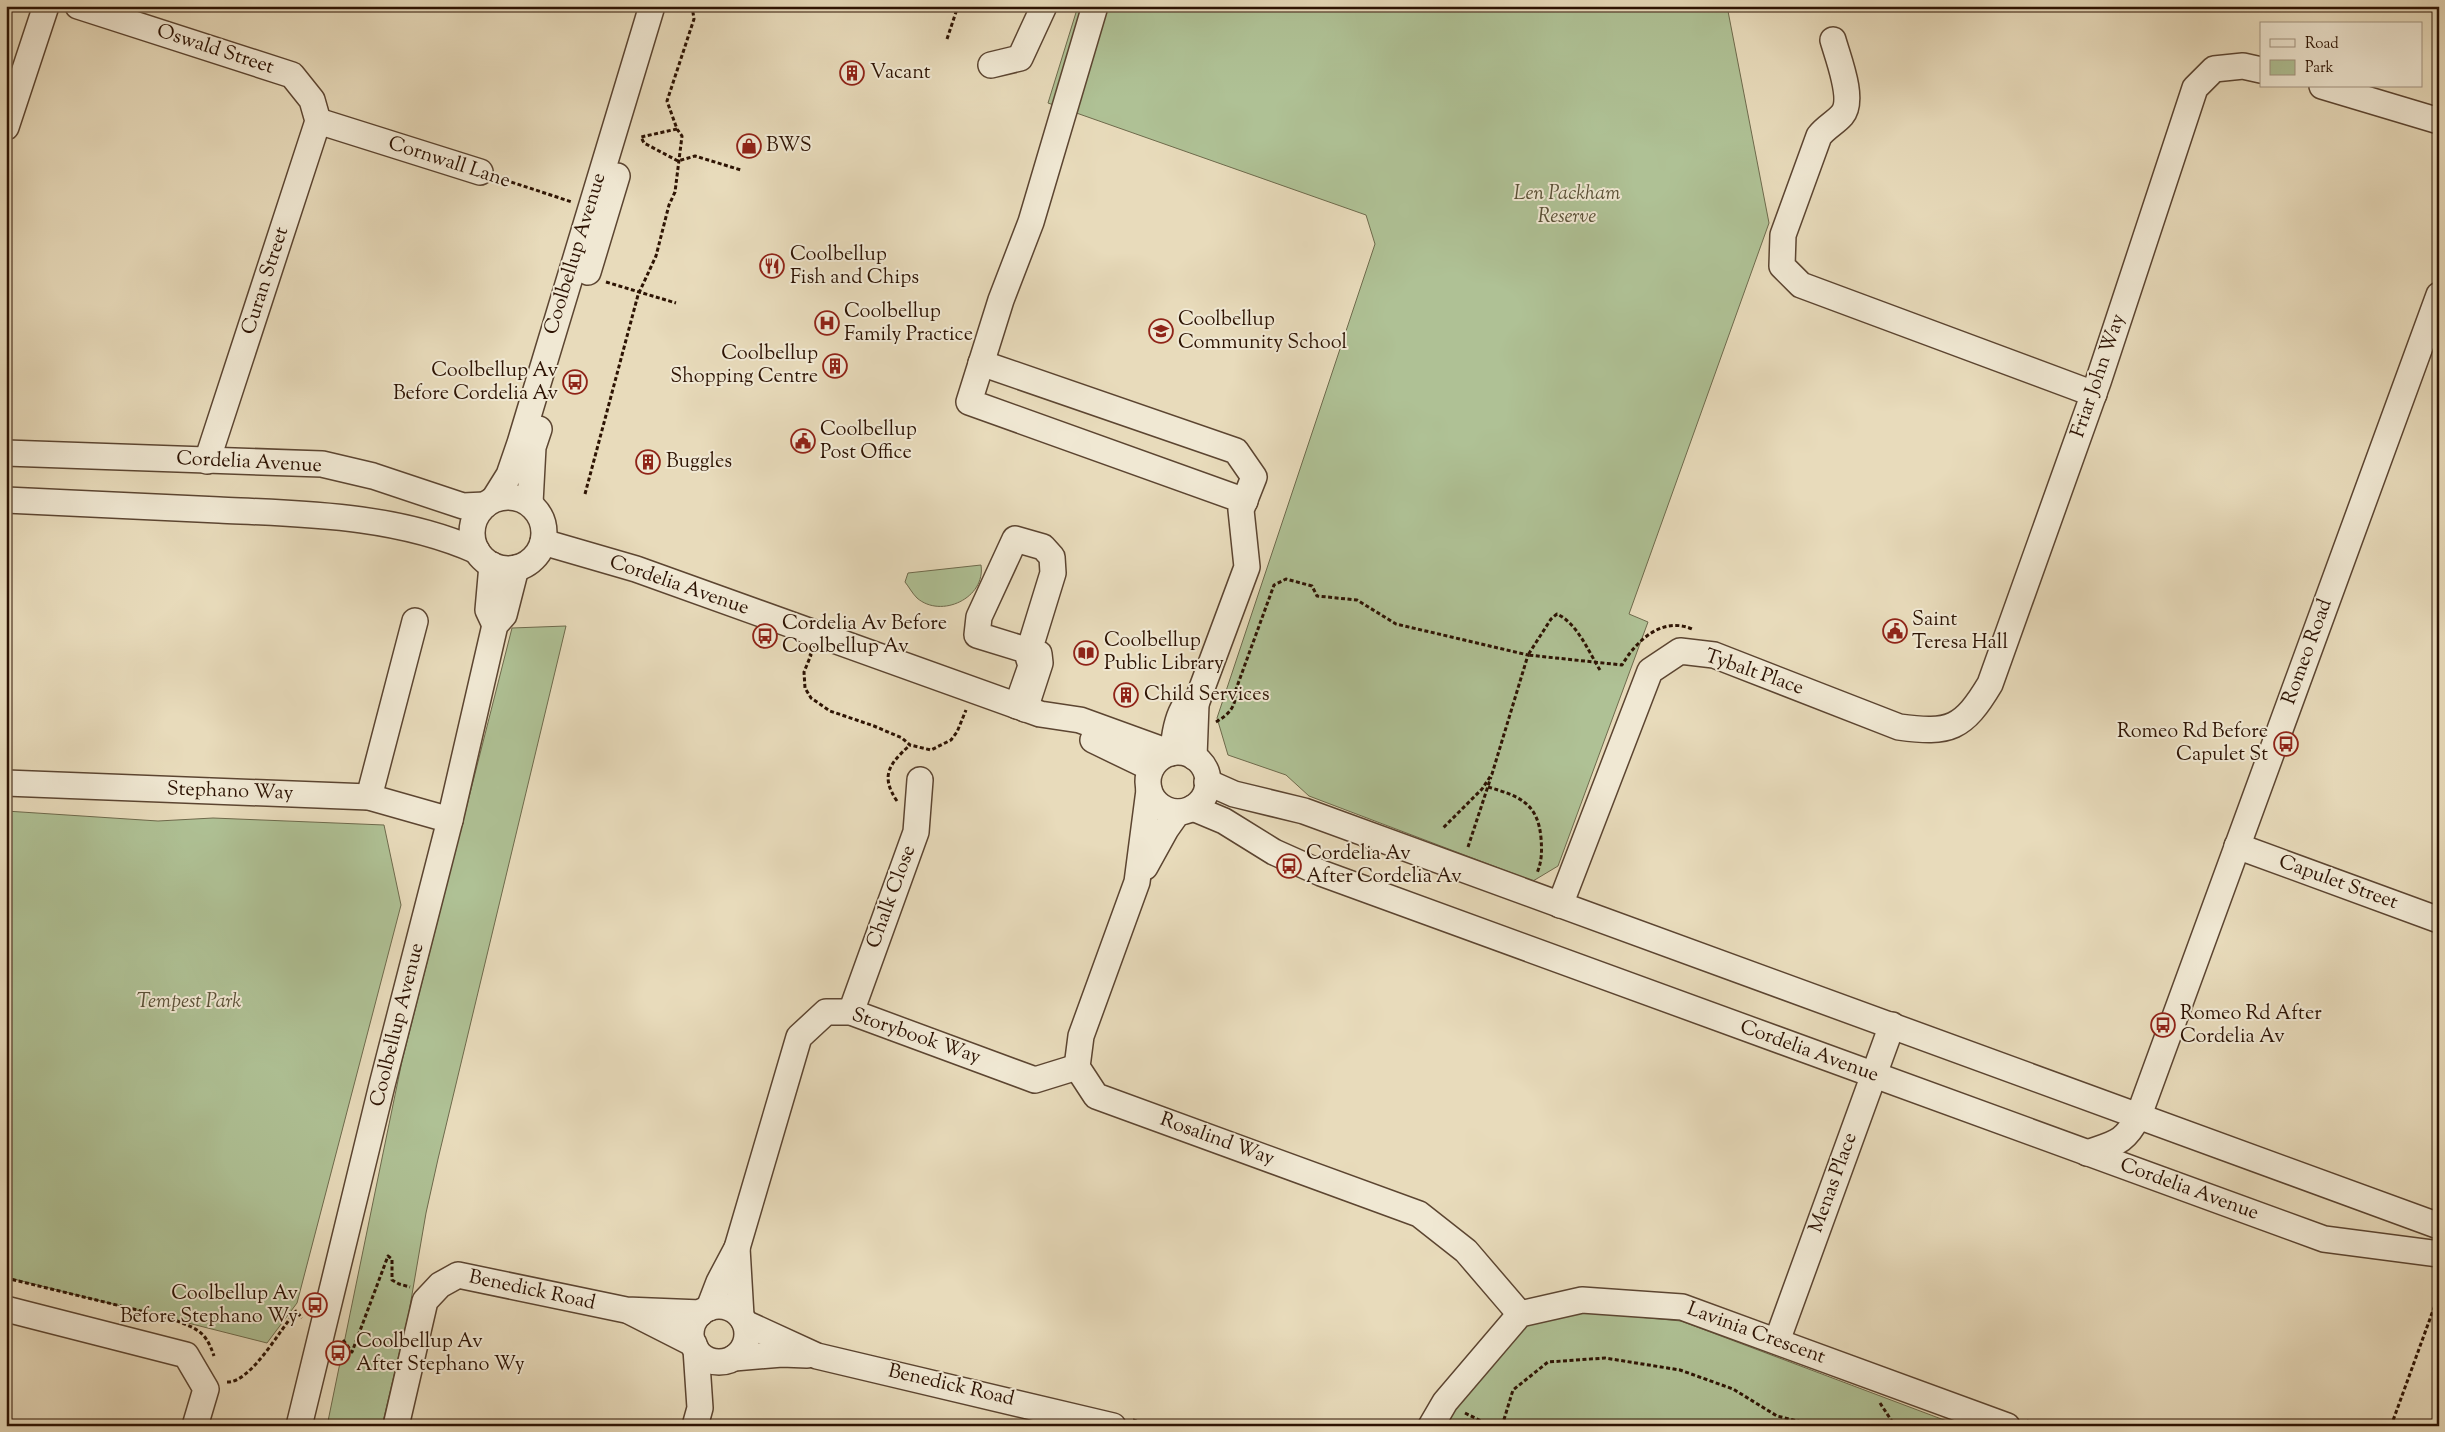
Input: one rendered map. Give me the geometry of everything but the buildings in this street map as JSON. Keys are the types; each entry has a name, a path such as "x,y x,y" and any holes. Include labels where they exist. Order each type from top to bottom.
{"street":[{"path":"6,127 46,6"},
{"name":"Oswald Street","path":"78,6 292,75 315,111"},
{"name":"Coolbellup Avenue","path":"530,503 533,447 641,67 652,6"},
{"name":"Coolbellup Avenue","path":"490,502 509,475 641,67 669,6"},
{"path":"991,65 1020,58 1044,6"},
{"path":"1095,6 1031,222 1001,300 969,402 1245,501"},
{"path":"1833,40 1847,94 1847,106 1842,115 1819,136 1782,235 1782,266 1801,286 2094,394"},
{"name":"Friar John Way","path":"1958,725 1977,705 1990,684 2094,394 2195,88 2214,69 2243,66 2260,70"},
{"path":"2329,88 2439,121"},
{"name":"Cornwall Lane","path":"315,111 480,172"},
{"name":"Curan Street","path":"207,461 315,111"},
{"name":"Romeo Road","path":"2086,1153 2122,1140 2132,1129 2139,1116 2439,295"},
{"path":"981,363 1236,451 1254,477 1241,510 1247,567 1196,704 1183,709 1180,716 1174,738 1179,754"},
{"name":"Cordelia Avenue","path":"6,453 322,464 373,476 463,506 490,502"},
{"path":"6,500 320,514 401,526 444,536 495,561 533,559 544,542 545,532 542,521 538,511 530,503 519,498 506,497 490,502 478,512 473,526 473,541 495,561"},
{"name":"Cordelia Avenue","path":"544,542 636,569 1027,709"},
{"name":"Coolbellup Avenue","path":"299,1426 384,1076 450,820 495,624 504,615 495,561"},
{"path":"370,797 415,621"},
{"path":"1027,709 1031,666 1028,656 1029,651"},
{"name":"Tybalt Place","path":"1560,905 1650,671 1680,651 1714,655 1899,727 1929,731 1958,725"},
{"path":"1027,709 1080,720 1179,754 1202,765 1207,782 1204,797 1185,810 1166,829 1137,882 1081,1036 1077,1067"},
{"path":"1027,709 1071,732 1105,745 1150,779 1160,806 1185,810"},
{"path":"1137,882 1150,779 1157,760 1179,754"},
{"name":"Chalk Close","path":"851,1012 916,832 920,780"},
{"path":"1207,782 1234,794 1304,811 2431,1223 2412,1251"},
{"name":"Stephano Way","path":"6,783 370,797 450,820"},
{"name":"Cordelia Avenue","path":"1185,810 1224,821 1274,852 1321,873 2324,1239 2439,1254"},
{"name":"Capulet Street","path":"2237,846 2439,920"},
{"name":"Storybook Way","path":"737,1248 799,1037 826,1012 851,1012 1035,1080 1077,1067"},
{"name":"Menas Place","path":"1777,1341 1892,1025"},
{"name":"Rosalind Way","path":"1077,1067 1096,1096 1419,1214 1466,1251 1520,1314"},
{"path":"698,1417 695,1347 692,1327 705,1310 737,1248"},
{"path":"698,1417 732,1358 744,1346 747,1331 743,1320 737,1248"},
{"name":"Benedick Road","path":"429,1286 458,1275 626,1310"},
{"path":"396,1426 429,1286"},
{"name":"Lavinia Crescent","path":"1520,1314 1582,1300 1682,1307 2006,1426"},
{"path":"626,1310 705,1310 726,1307 743,1320 817,1356"},
{"path":"6,1309 186,1355 206,1389 196,1426"},
{"path":"626,1310 695,1347 702,1356 711,1360 721,1362 732,1358 782,1354 817,1356"},
{"path":"1431,1426 1445,1402 1520,1314"},
{"name":"Benedick Road","path":"817,1356 1113,1426"}],"path":[{"path":"585,494 638,295 656,256 669,205 675,192 682,136 677,129 667,101 694,19 692,6"},
{"path":"947,39 958,6"},
{"path":"677,129 641,137 644,143 678,161 696,156 741,170"},
{"name":"Cornwall Lane","path":"480,172 581,205"},
{"path":"1210,726 1232,710 1236,700 1235,692 1274,585 1286,579 1312,586 1317,596 1357,600 1396,624 1408,628 1459,637 1528,655 1622,665 1632,647 1648,634 1665,627 1685,626 1701,633"},
{"path":"1467,850 1528,655 1551,619 1557,614 1566,618 1600,670"},
{"path":"801,652 811,655 804,672 805,688 810,698 830,712 874,726 902,738 910,745 931,750 951,740 957,732 968,703"},
{"path":"899,806 888,785 888,771 894,760 910,745"},
{"path":"1443,828 1482,789 1492,774"},
{"path":"1488,787 1512,794 1533,809 1540,823 1541,842 1541,862 1536,876"},
{"path":"340,1338 352,1352 388,1256 392,1259 392,1280 399,1284 429,1286"},
{"path":"2391,1426 2439,1294"},
{"path":"219,1382 233,1382 247,1372 296,1311 301,1314 304,1322"},
{"path":"1502,1426 1513,1390 1548,1362 1605,1358 1680,1370 1733,1388 1777,1416 1818,1426"}],"green space":[{"name":"Len Packham Reserve","path":"1078,6 1727,6 1769,223 1629,614 1648,622 1558,866 1533,881 1309,796 1286,775 1228,755 1217,718 1375,244 1366,215 1048,103"},
{"path":"981,565 981,577 976,587 960,602 949,605 927,604 917,598 905,582 908,573"},
{"path":"566,626 438,1159 426,1213 409,1312 382,1426 327,1426 402,1061 512,628"},
{"name":"Tempest Park","path":"6,811 158,821 213,818 384,825 401,905 297,1303 267,1343 6,1277"},
{"path":"1585,1312 1681,1321 1960,1426 1444,1426 1456,1405 1527,1320"}],"place":[{"name":"Vacant","path":"852,73"},
{"name":"BWS","path":"749,146"},
{"name":"Coolbellup Fish and Chips","path":"772,266"},
{"name":"Coolbellup Family Practice","path":"827,323"},
{"name":"Coolbellup Community School","path":"1161,331"},
{"name":"Coolbellup Shopping Centre","path":"835,366"},
{"name":"Coolbellup Av Before Cordelia Av","path":"575,382"},
{"name":"Coolbellup Post Office","path":"803,441"},
{"name":"Buggles","path":"648,462"},
{"name":"Saint Teresa Hall","path":"1895,631"},
{"name":"Cordelia Av Before Coolbellup Av","path":"765,636"},
{"name":"Coolbellup Public Library","path":"1086,653"},
{"name":"Child Services","path":"1126,695"},
{"name":"Romeo Rd Before Capulet St","path":"2286,744"},
{"name":"Cordelia Av After Cordelia Av","path":"1289,866"},
{"name":"Romeo Rd After Cordelia Av","path":"2163,1025"},
{"name":"Coolbellup Av Before Stephano Wy","path":"315,1305"},
{"name":"Coolbellup Av After Stephano Wy","path":"338,1353"}]}
